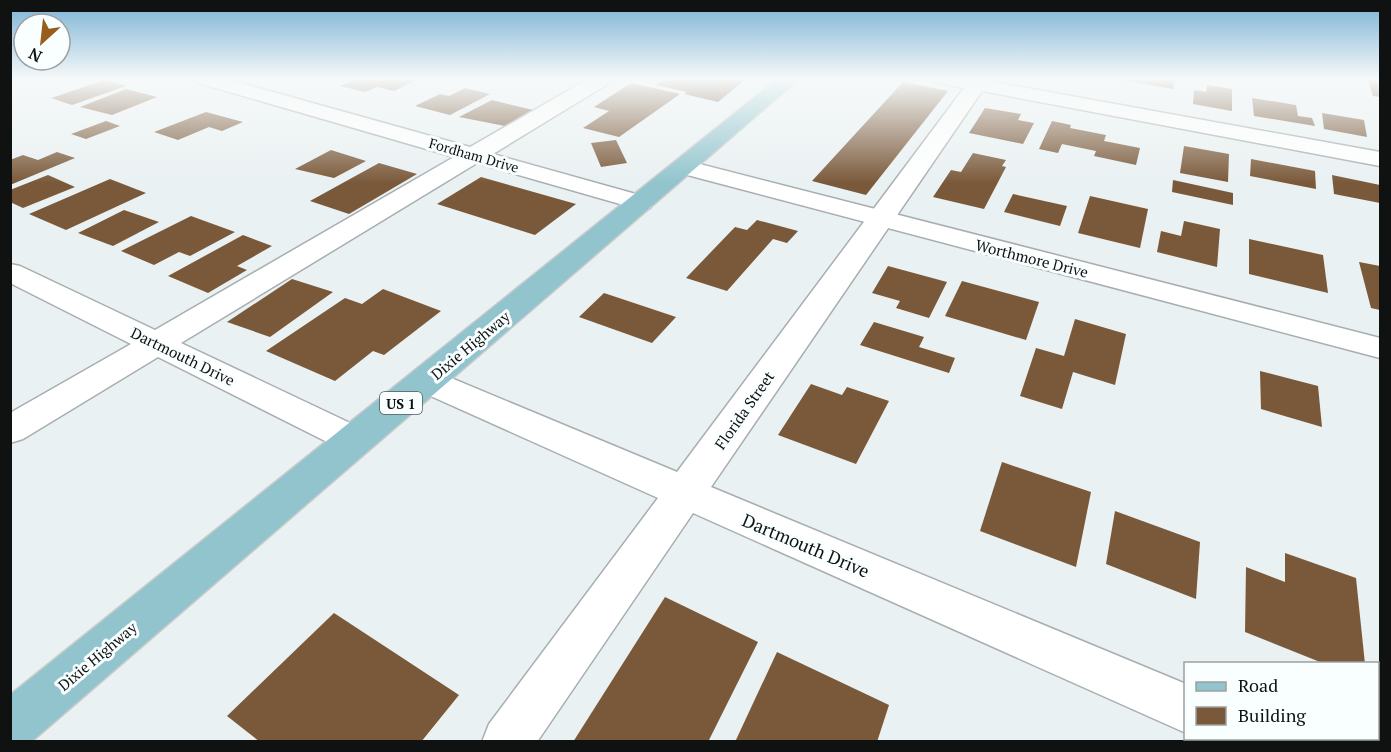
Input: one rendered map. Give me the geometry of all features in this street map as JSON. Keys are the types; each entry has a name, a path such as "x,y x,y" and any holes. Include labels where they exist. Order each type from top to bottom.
{"main road":[{"name":"Dixie Highway","path":"10,727 748,113"}],"street":[{"name":"Fordham Drive","path":"326,113 641,203"},
{"path":"10,430 545,113"},
{"name":"Florida Street","path":"507,741 956,113"},
{"path":"1144,113 1380,159"},
{"name":"Worthmore Drive","path":"684,167 1380,348"},
{"name":"Dartmouth Drive","path":"10,272 356,441"},
{"name":"Dartmouth Drive","path":"427,381 1184,709"}],"building":[{"path":"203,113 243,122 222,131 209,127 178,140 154,132"},
{"path":"467,113 528,113 505,126 459,117"},
{"path":"606,113 653,113 619,137 583,128"},
{"path":"874,113 931,113 866,195 812,181"},
{"path":"982,113 1021,114 1018,120 1034,123 1023,144 969,133"},
{"path":"1254,113 1297,113 1298,116 1312,118 1315,126 1254,116"},
{"path":"1322,113 1364,120 1367,137 1324,129"},
{"path":"106,121 120,126 86,139 71,134"},
{"path":"1052,121 1071,125 1070,128 1106,135 1104,141 1140,148 1136,165 1094,156 1096,151 1062,144 1058,153 1039,149"},
{"path":"616,140 627,163 601,167 591,143"},
{"path":"1184,146 1229,154 1228,182 1180,173"},
{"path":"331,150 366,161 334,178 295,169"},
{"path":"57,152 75,158 10,185 10,160 23,155 38,160"},
{"path":"973,153 1006,160 1002,166 1006,167 984,209 933,197 951,170 961,172"},
{"path":"1251,159 1315,171 1316,189 1250,176"},
{"path":"379,163 417,174 349,214 310,201"},
{"path":"48,175 75,187 23,208 10,202 10,190"},
{"path":"1332,175 1380,185 1380,203 1334,194"},
{"path":"481,177 576,204 535,235 437,204"},
{"path":"110,179 146,193 66,230 29,214"},
{"path":"1173,180 1233,193 1233,205 1172,192"},
{"path":"1013,194 1067,206 1060,226 1004,212"},
{"path":"1090,196 1148,209 1140,248 1078,233"},
{"path":"124,210 159,222 113,246 78,233"},
{"path":"191,216 235,232 190,256 179,252 154,265 121,251"},
{"path":"757,220 798,231 787,243 773,239 727,291 686,278 735,227 747,230"},
{"path":"1184,221 1220,229 1217,267 1157,252 1161,231 1181,236"},
{"path":"243,235 272,246 237,266 247,270 208,293 168,276"},
{"path":"1249,239 1323,255 1328,293 1249,274"},
{"path":"1359,262 1380,266 1380,310 1371,308"},
{"path":"888,266 947,282 929,318 896,308 900,301 872,293"},
{"path":"292,279 333,292 270,337 227,322"},
{"path":"962,281 1039,302 1026,340 945,316"},
{"path":"383,289 441,311 384,355 373,351 335,381 266,351 345,298 362,304"},
{"path":"604,293 676,317 652,343 579,317"},
{"path":"1075,319 1126,334 1115,385 1073,372 1062,409 1020,396 1036,348 1064,356"},
{"path":"874,322 924,337 919,347 955,358 949,373 860,345"},
{"path":"1260,371 1318,386 1322,427 1261,409"},
{"path":"811,384 842,395 847,387 889,401 856,464 778,435"},
{"path":"1002,462 1091,492 1076,567 980,531"},
{"path":"1115,511 1200,542 1196,599 1106,564"},
{"path":"1285,553 1356,578 1365,662 1320,662 1245,632 1246,567 1285,582"},
{"path":"665,597 758,642 708,742 573,742"},
{"path":"334,613 459,695 421,742 260,742 227,716"},
{"path":"777,652 889,705 877,742 735,742"}]}
